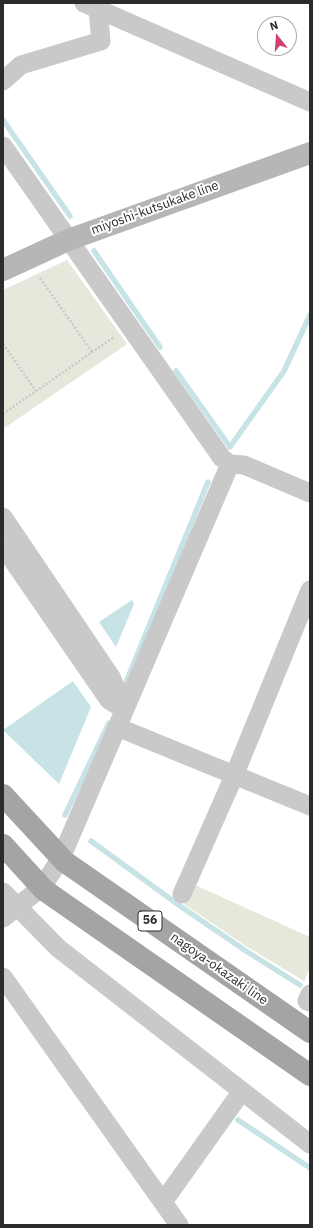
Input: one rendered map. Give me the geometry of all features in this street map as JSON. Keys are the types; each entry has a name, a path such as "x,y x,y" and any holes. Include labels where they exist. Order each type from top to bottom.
{"main road":[{"name":"miyoshi-kutsukake line","path":"3,270 68,240 310,153"},
{"name":"nagoya-okazaki line","path":"3,795 71,867 310,1032"},
{"path":"3,845 42,887 310,1075"}],"street":[{"path":"3,81 21,65 101,41 91,6"},
{"path":"91,6 310,102"},
{"path":"3,146 222,458 230,464 244,465 310,493"},
{"path":"10,913 42,887 61,858 230,464"},
{"path":"3,517 111,677 116,689 127,702"},
{"path":"3,546 109,700 127,702"},
{"path":"182,894 234,776 310,590"},
{"path":"117,726 234,776 310,806"},
{"path":"3,892 10,913 58,948 310,1144"},
{"path":"3,977 178,1225"},
{"path":"310,994 307,1001 310,1002"},
{"path":"163,1202 242,1091"}],"path":[{"path":"40,278 92,352"},
{"path":"3,414 129,327"},
{"path":"3,344 36,391"}],"shaded area":[{"path":"67,260 127,344 3,429 3,290"},
{"path":"193,884 310,937 310,968 304,981 246,946 184,904"}],"water":[{"path":"132,600 134,604 116,647 99,622"},
{"path":"73,681 91,707 59,784 3,730"}],"waterway":[{"path":"3,120 70,216"},
{"path":"94,251 160,347"},
{"path":"176,371 230,447 284,371 310,315"},
{"path":"126,682 208,482"},
{"path":"65,815 109,723"},
{"path":"91,841 180,906 246,951 300,985"},
{"path":"238,1120 310,1168"}]}
